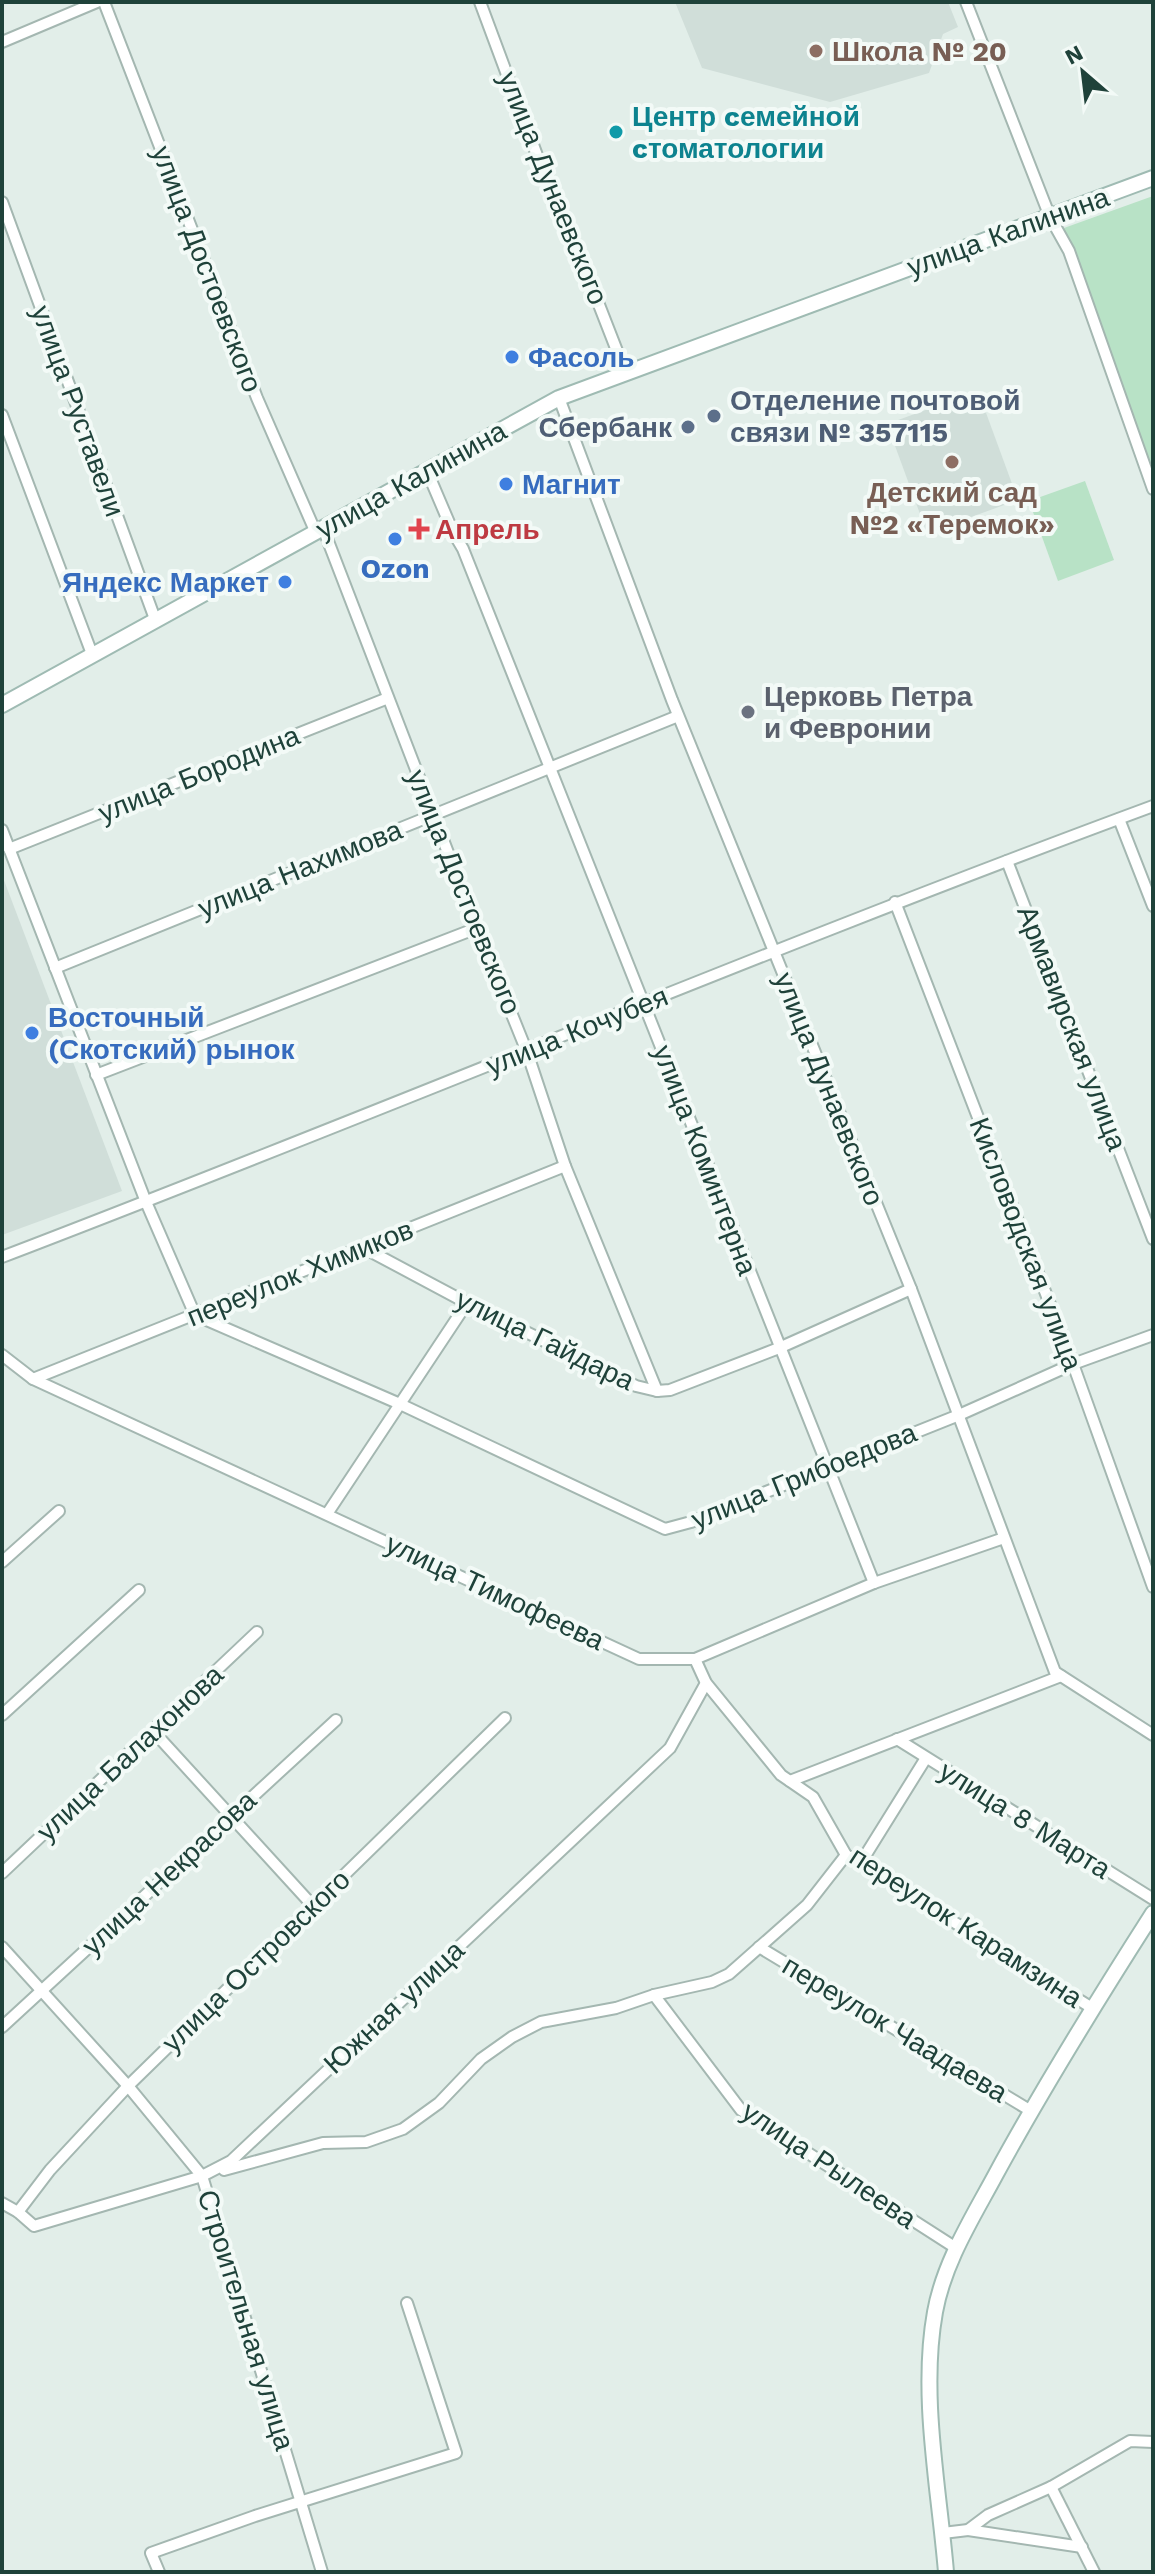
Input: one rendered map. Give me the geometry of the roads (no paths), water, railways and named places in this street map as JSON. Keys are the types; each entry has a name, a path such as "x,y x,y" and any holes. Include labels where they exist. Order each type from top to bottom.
{"main road":[{"name":"улица Калинина","path":"2,705 559,398 1153,178"},
{"path":"946,2572 935,2469 930,2371 935,2311 956,2248 1031,2111 1153,1913"}],"street":[{"path":"2,42 97,2"},
{"name":"улица Достоевского","path":"104,2 257,398 319,530 388,698 527,1052 565,1166 657,1391"},
{"name":"улица Дунаевского","path":"480,2 551,193 573,238 626,374"},
{"path":"966,2 1050,217 1069,251 1153,489"},
{"name":"улица Руставели","path":"2,202 155,619"},
{"name":"улица Дунаевского","path":"559,398 678,716 911,1289 1055,1672 1061,1676"},
{"path":"2,415 92,654"},
{"name":"улица Коминтерна","path":"427,471 463,549 874,1583"},
{"name":"улица Бородина","path":"9,849 388,698"},
{"name":"улица Нахимова","path":"55,968 678,716"},
{"name":"улица Кочубея","path":"2,1257 527,1052 772,950 1153,806"},
{"path":"1119,819 1153,906"},
{"path":"2,830 146,1202 195,1315"},
{"name":"Армавирская улица","path":"1007,861 1153,1239"},
{"name":"Кисловодская улица","path":"895,902 1073,1364 1153,1587"},
{"path":"96,1075 477,928"},
{"name":"переулок Химиков","path":"33,1379 565,1166"},
{"name":"улица Гайдара","path":"362,1247 467,1303 636,1386 657,1391 670,1390 779,1348 911,1289"},
{"path":"327,1514 467,1303"},
{"name":"улица Грибоедова","path":"195,1315 400,1404 665,1529 691,1522 959,1415 1073,1364 1153,1335"},
{"name":"улица Тимофеева","path":"2,1355 33,1379 639,1659 695,1659 874,1583 1004,1538"},
{"path":"2,1562 59,1511"},
{"path":"2,1715 139,1590"},
{"name":"улица Балахонова","path":"2,1873 257,1632"},
{"name":"переулок Карамзина","path":"695,1659 706,1683 781,1775 813,1797 846,1855 1092,2008"},
{"path":"790,1781 1061,1676 1153,1735"},
{"name":"Южная улица","path":"18,2212 34,2226 202,2176 231,2161 670,1748 706,1683"},
{"name":"улица Островского","path":"18,2212 50,2170 128,2086 505,1718"},
{"name":"улица Некрасова","path":"2,2027 336,1720"},
{"path":"154,1732 313,1906"},
{"name":"улица 8 Марта","path":"897,1739 1153,1899"},
{"path":"860,1864 926,1758"},
{"path":"202,2176 323,2143 366,2142 403,2129 439,2103 481,2059 512,2037 541,2022 616,2008 721,1978 807,1905 846,1855"},
{"name":"Строительная улица","path":"2,1947 128,2086 202,2176 322,2572"},
{"name":"переулок Чаадаева","path":"759,1947 1031,2111"},
{"name":"улица Рылеева","path":"654,1995 741,2110 956,2248"},
{"path":"2,2203 18,2212"},
{"path":"159,2572 151,2553 456,2453 407,2303"},
{"path":"968,2530 988,2515 1051,2487 1130,2441 1153,2442"},
{"path":"1051,2487 1094,2572"},
{"path":"943,2533 968,2530 1082,2547"}],"place":[{"name":"Школа № 20","path":"816,51"},
{"name":"Центр cемейной cтоматологии","path":"616,132"},
{"name":"Фасоль","path":"512,357"},
{"name":"Отделение почтовой связи № 357115","path":"714,416"},
{"name":"Сбербанк","path":"688,427"},
{"name":"Детский сад №2 «Теремок»","path":"952,462"},
{"name":"Магнит","path":"506,484"},
{"name":"Апрель","path":"419,529"},
{"name":"Ozon","path":"395,539"},
{"name":"Яндекс Маркет","path":"285,582"},
{"name":"Церковь Петра и Февронии","path":"748,712"},
{"name":"Восточный (Скотский) рынок","path":"32,1033"}]}
